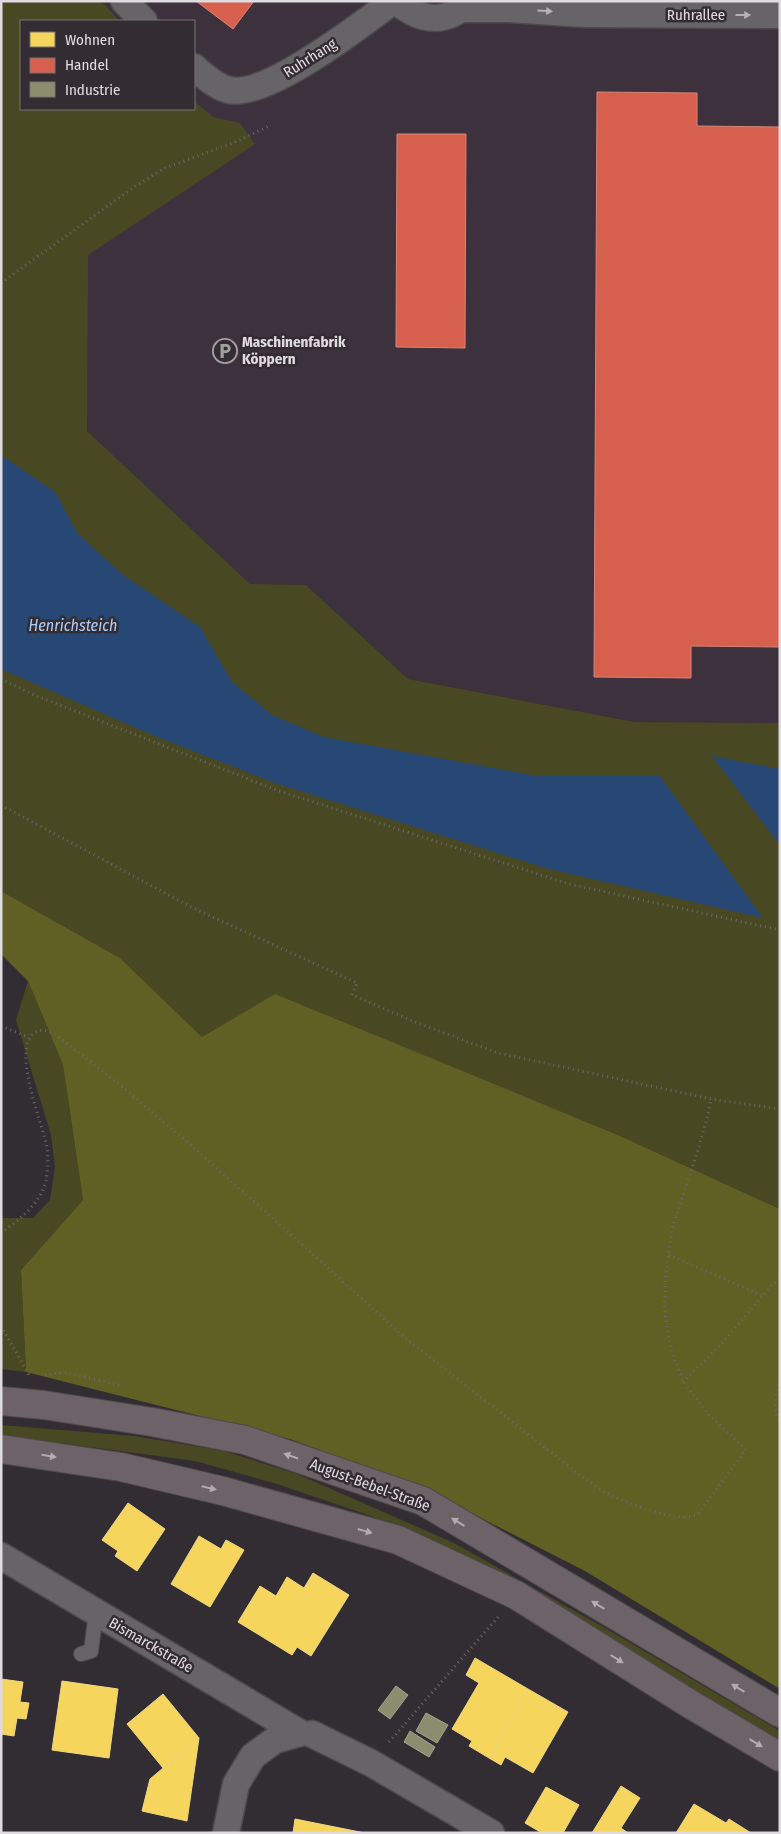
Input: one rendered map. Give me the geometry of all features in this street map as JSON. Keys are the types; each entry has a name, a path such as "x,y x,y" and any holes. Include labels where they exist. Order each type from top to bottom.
{"main road":[{"name":"August-Bebel-Straße","path":"1,1401 44,1405 152,1422 245,1440 423,1502 780,1712"},
{"path":"1,1449 121,1467 223,1491 398,1540 516,1595 690,1704 780,1757"}],"street":[{"path":"124,1 143,20"},
{"name":"Ruhrallee","path":"394,1 408,11 424,18 447,17 466,5 585,14 780,15"},
{"name":"Ruhrhang","path":"195,69 214,83 230,91 251,88 285,76 394,1"},
{"name":"Bismarckstraße","path":"1,1556 96,1613 306,1733 371,1763 491,1833"},
{"path":"226,1833 236,1784 253,1756 275,1740 306,1733"}],"lane":[{"path":"81,1654 91,1651 96,1613"}],"path":[{"path":"1,282 134,186 165,168 233,143 269,126"},
{"path":"1,679 32,694 101,722 276,790 569,884 780,930"},
{"path":"1,805 190,906 357,983 352,995 414,1022 498,1053 711,1099 780,1109"},
{"path":"1,1026 28,1037"},
{"path":"1,1233 32,1207 45,1183 48,1168 46,1142 27,1069 26,1047 28,1037 39,1030 50,1031 119,1084 240,1188 403,1336 581,1476 608,1494 638,1506 687,1518 698,1514 746,1450 710,1416 684,1382 671,1348 665,1314 665,1281 672,1229 697,1153 711,1099"},
{"path":"669,1255 763,1296"},
{"path":"684,1382 780,1279"},
{"path":"1,1326 44,1405"},
{"path":"780,1380 775,1397 777,1417 780,1422"},
{"path":"371,1763 516,1595"}],"shaded area":[{"path":"1,1 780,1 780,723 635,722 408,679 306,585 250,584 86,431 87,426 1,381"},
{"path":"1,1 101,1 119,20 20,20 20,110 195,110 195,102 213,117 240,123 255,144 88,255 87,431 250,584 306,585 408,679 635,722 780,723 780,1209 618,1135 275,995 202,1037 120,958 1,891"},
{"path":"1,891 120,958 202,1037 275,994 618,1135 780,1209 780,1689 585,1571 426,1490 290,1439 26,1372 21,1270 83,1200 63,1065 28,981 1,954"},
{"path":"28,981 63,1065 83,1200 21,1270 26,1372 1,1369 1,1218 33,1218 50,1200 55,1167 51,1135 16,1020"},
{"path":"1,1425 134,1436 224,1451 297,1474 454,1543 605,1628 780,1731 780,1741 407,1532 368,1515 277,1484 195,1461 1,1435"}],"water":[{"name":"Henrichsteich","path":"1,455 55,492 78,534 122,574 200,627 232,682 272,715 324,737 532,775 659,775 763,918 549,869 275,783 155,736 1,669"},
{"path":"712,756 780,769 780,845"}],"building: Wohnen":[{"path":"128,1503 165,1529 137,1571 115,1556 118,1551 102,1540"},
{"path":"199,1536 221,1549 226,1540 244,1550 210,1607 171,1584"},
{"path":"313,1573 349,1595 311,1656 297,1647 292,1655 238,1622 260,1586 276,1596 287,1577 304,1588"},
{"path":"475,1658 528,1689 489,1758 469,1746 472,1741 452,1729 479,1683 466,1675"},
{"path":"1,1679 23,1682 20,1702 29,1703 26,1719 17,1718 14,1736 1,1734"},
{"path":"62,1681 118,1689 109,1758 52,1750"},
{"path":"528,1689 568,1712 533,1773 505,1757 501,1765 489,1758"},
{"path":"163,1694 199,1738 163,1768 127,1724"},
{"path":"199,1738 187,1821 142,1811 150,1779"},
{"path":"621,1786 640,1798 621,1828 628,1833 592,1833"},
{"path":"546,1787 579,1805 563,1833 542,1833 525,1823"},
{"path":"694,1804 726,1823 729,1819 751,1833 676,1833"},
{"path":"295,1819 365,1833 293,1833"}],"building: Handel":[{"path":"196,1 254,1 233,29"},
{"path":"597,92 697,93 697,126 780,127 780,647 691,646 691,678 594,677"},
{"path":"397,134 466,134 465,348 396,347"}],"building: Industrie":[{"path":"396,1686 408,1695 390,1719 378,1710"},
{"path":"426,1713 448,1725 437,1743 416,1731"},
{"path":"410,1731 435,1747 429,1757 404,1742"}],"place":[{"name":"Maschinenfabrik Köppern","path":"225,351"}]}
